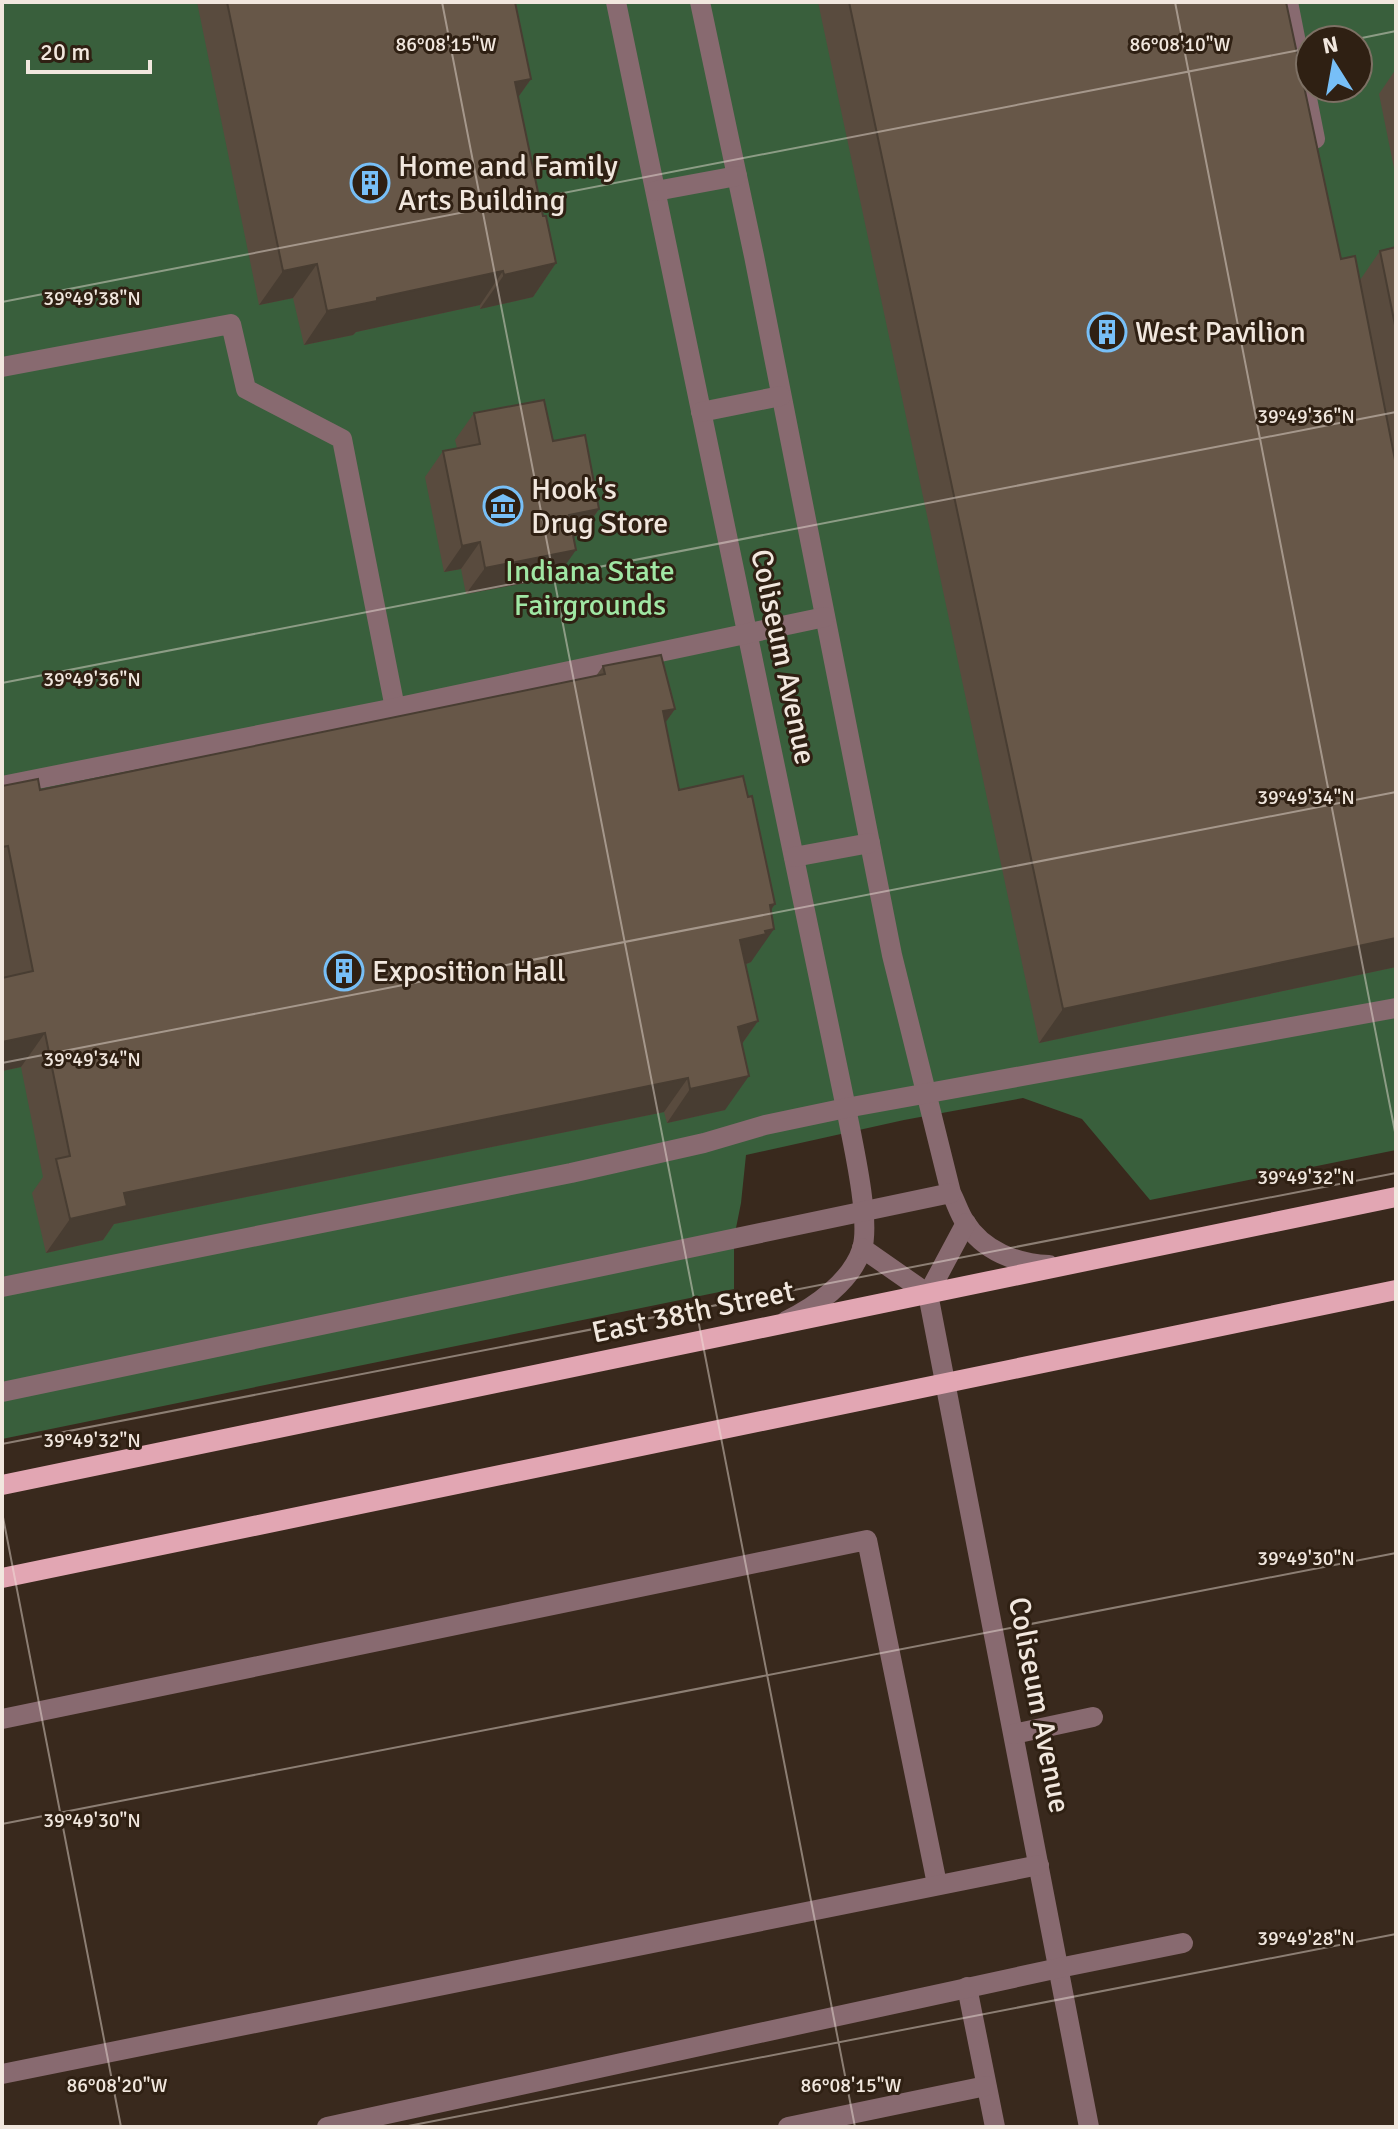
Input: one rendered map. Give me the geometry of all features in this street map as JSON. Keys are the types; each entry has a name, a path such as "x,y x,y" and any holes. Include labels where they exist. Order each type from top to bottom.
{"main road":[{"name":"East 38th Street","path":"2,1485 1396,1197"},
{"path":"2,1578 1396,1290"}],"street":[{"name":"Coliseum Avenue","path":"616,2 846,1108 863,1211 862,1248"},
{"name":"Coliseum Avenue","path":"700,2 892,955 951,1193 966,1223"},
{"path":"1288,2 1320,162"},
{"path":"656,191 737,176"},
{"path":"2,367 231,324 246,389 342,439 395,708"},
{"path":"701,412 781,396"},
{"path":"2,784 395,708 825,617"},
{"path":"794,857 870,843"},
{"path":"2,1287 571,1173 846,1108 1396,1008"},
{"path":"2,1392 951,1193"},
{"path":"779,1325 800,1314 837,1285 853,1267 862,1248 928,1294 966,1223 985,1244 1008,1258 1027,1264 1067,1265"},
{"name":"Coliseum Avenue","path":"928,1294 1089,2127"},
{"path":"2,1719 867,1540 937,1884"},
{"path":"1014,1734 1093,1717"},
{"path":"2,2074 1039,1865"},
{"path":"327,2127 1183,1943"},
{"path":"967,1987 995,2127"},
{"path":"788,2127 986,2086"}],"green space":[{"name":"Indiana State Fairgrounds","path":"2,2 1396,2 1396,1150 1150,1200 1082,1119 1023,1098 904,1120 746,1155 734,1238 734,1289 2,1439"}],"building":[{"name":"Home and Family Arts Building","path":"227,2 515,2 531,79 515,82 556,263 504,275 503,271 327,311 317,264 283,271"},
{"name":"West Pavilion","path":"849,2 1286,2 1294,39 1294,104 1308,104 1341,259 1355,256 1396,465 1396,938 1063,1009"},
{"path":"1396,247 1396,330 1380,251"},
{"name":"Hook's Drug Store","path":"544,400 553,441 585,435 599,509 569,515 576,550 485,568 480,542 462,546 443,451 480,444 474,413"},
{"name":"Exposition Hall","path":"661,655 675,709 663,711 679,790 743,776 748,797 752,796 775,904 770,905 774,929 740,940 758,1021 738,1027 749,1076 690,1089 688,1078 124,1193 127,1206 70,1219 56,1159 70,1156 45,1033 2,1042 2,978 33,971 8,846 2,847 2,786 38,779 40,790 605,674 603,666"}],"place":[{"name":"Home and Family Arts Building","path":"370,183"},
{"name":"West Pavilion","path":"1107,332"},
{"name":"Hook's Drug Store","path":"503,506"},
{"name":"Exposition Hall","path":"344,971"}]}
